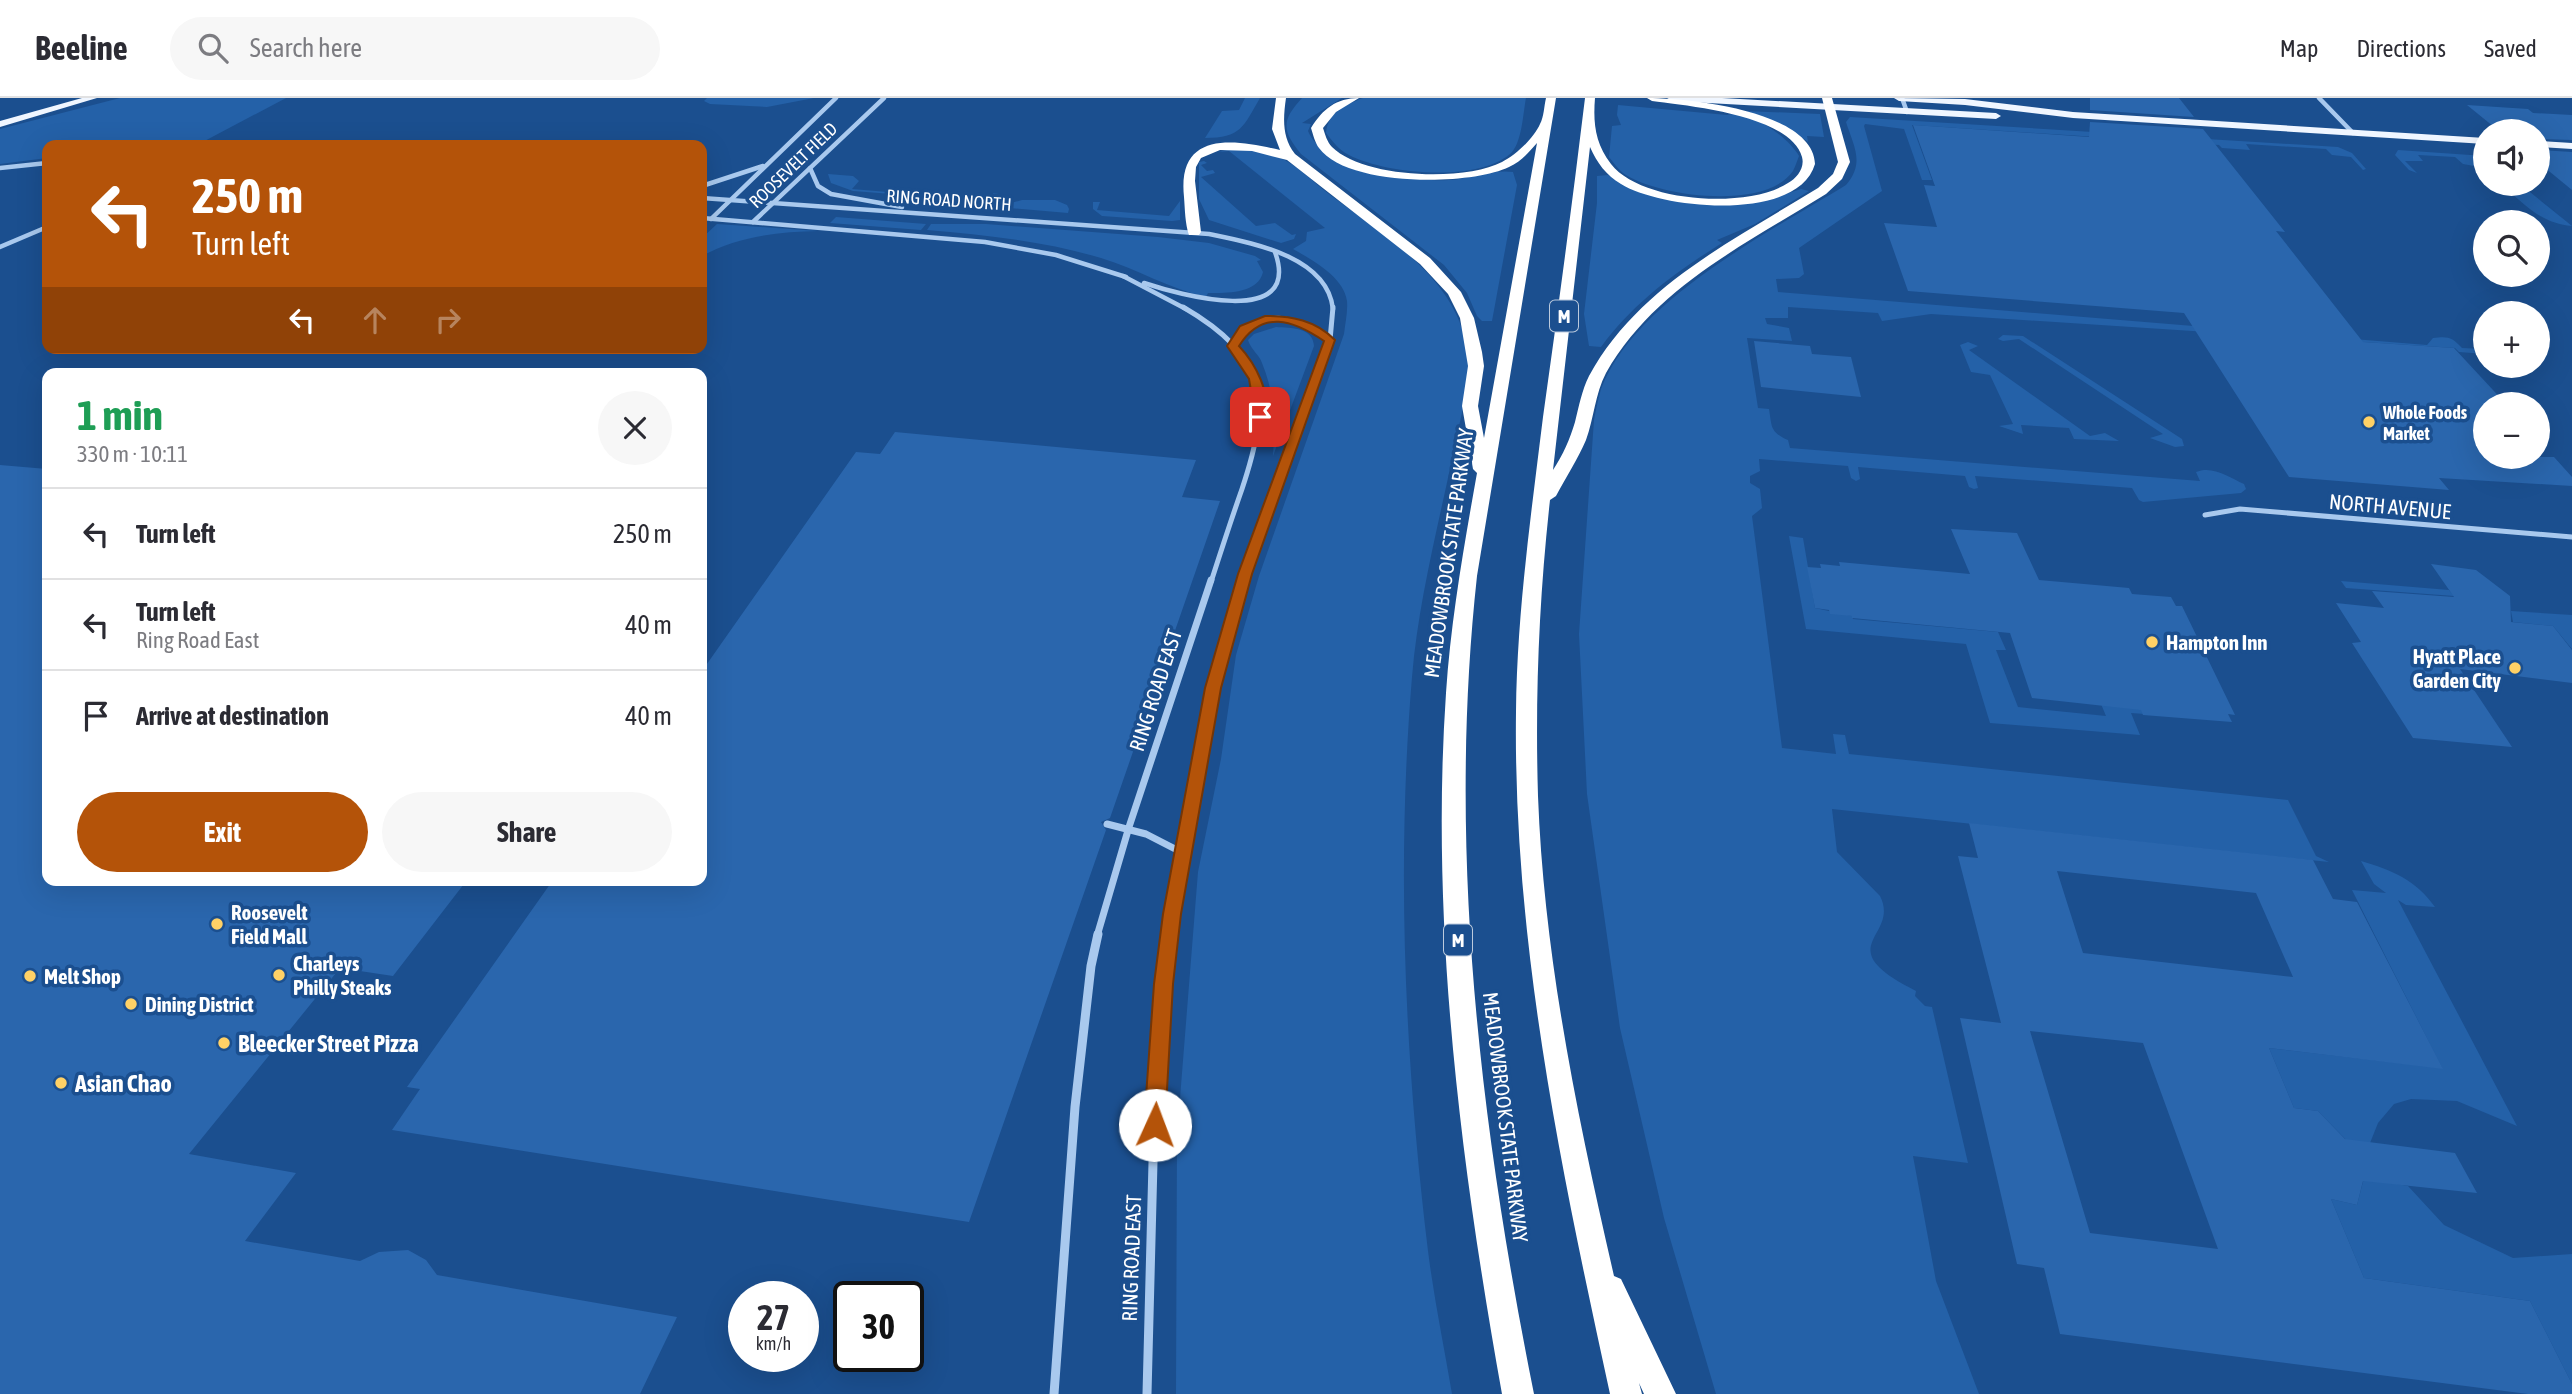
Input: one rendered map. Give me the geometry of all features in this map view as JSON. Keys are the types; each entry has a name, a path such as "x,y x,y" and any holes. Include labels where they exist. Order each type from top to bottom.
{"highway":[{"path":"1281,98 1278,138 1291,157 1425,261 1454,292 1468,318 1475,352 1475,378 1470,407 1484,485"},
{"path":"1354,98 1336,106 1322,119 1318,128 1320,140 1336,155 1352,164 1409,177 1450,177 1494,170 1519,156 1546,125"},
{"name":"MEADOWBROOK STATE PARKWAY","path":"1518,1394 1474,1116 1461,984 1451,819 1459,647 1484,485 1551,98"},
{"name":"M","path":"1590,98 1541,507 1527,677 1532,859 1555,1046 1592,1249 1626,1394"},
{"path":"1587,124 1611,171 1634,186 1669,196 1707,201 1756,199 1788,188 1800,180 1806,171 1809,157 1805,148 1773,125 1722,109 1652,98"},
{"path":"1541,507 1581,430 1585,403 1593,383 1603,364 1628,330 1682,281 1822,191 1838,176 1844,162 1828,103"},
{"path":"1194,232 1189,173 1192,162 1199,156 1219,148 1240,146 1291,157"},
{"path":"1592,1249 1660,1394"}],"main road":[{"path":"0,124 92,98"},
{"path":"1672,98 1828,103 1969,116 2073,115"},
{"path":"1901,98 1965,102 2073,115 2473,140"},
{"path":"2550,145 2572,146"}],"street":[{"name":"ROOSEVELT FIELD","path":"711,219 836,98"},
{"name":"ROOSEVELT FIELD","path":"753,222 884,98"},
{"path":"1901,98 1907,112"},
{"path":"2319,98 2353,133"},
{"path":"707,184 767,164"},
{"path":"0,168 42,165"},
{"path":"810,168 818,186 831,194 944,214"},
{"name":"RING ROAD NORTH","path":"707,198 1194,232"},
{"name":"RING ROAD NORTH","path":"707,219 985,242 1056,255 1123,276"},
{"path":"0,247 42,229"},
{"name":"RING ROAD EAST","path":"1147,1394 1157,1056 1163,984 1181,852 1203,731 1224,644 1248,563 1329,340 1333,309 1327,290 1311,273 1275,252 1239,240 1194,232"},
{"path":"1123,276 1189,297 1213,301 1241,301 1261,295 1278,282 1281,271 1275,252"},
{"name":"RING ROAD EAST","path":"1054,1394 1075,1107 1091,966 1100,924 1129,827 1256,442 1260,404 1250,368 1233,346 1198,318 1123,276"},
{"path":"1233,346 1250,324 1276,318 1307,325 1329,340"},
{"name":"NORTH AVENUE","path":"2205,515 2241,509 2572,537"},
{"path":"1107,824 1129,827 1168,842 1181,852"}],"shaded area":[{"path":"120,98 286,98 206,140 42,140 42,159 0,164 0,129"},
{"path":"707,98 814,98 767,107 710,104 704,101"},
{"path":"1245,98 1260,98 1240,129 1226,136 1205,138 1222,111 1239,110"},
{"path":"1302,98 1342,98 1302,123 1311,124 1308,131 1317,145 1350,165 1392,176 1432,180 1513,172 1517,185 1492,321 1482,321 1477,316 1467,293 1444,265 1301,154 1290,138 1286,126 1290,113"},
{"path":"1363,98 1526,98 1520,136 1510,154 1495,163 1476,169 1431,172 1407,171 1365,162 1345,153 1334,143 1326,133 1330,120 1344,107"},
{"path":"1618,105 1746,116 1778,133 1799,156 1793,171 1779,184 1760,192 1711,196 1660,188 1623,173 1609,157 1612,126 1621,125 1617,115"},
{"path":"1744,111 1820,114 1824,137 1807,136 1808,142 1786,127"},
{"path":"1850,117 2338,147 2352,153 2366,169 2363,170 2351,157 2332,155 2326,149 2246,144 2250,150 2222,148 2219,145 1912,125 1932,180 1922,180 1904,129 1865,124 1882,191 1799,248 1804,274 1799,278 1776,279 1778,292 2427,345 2433,338 2446,337 2462,348 2473,348 2473,353 2459,352 2455,348 1931,314 1882,321 1878,313 1788,307 1788,318 1765,318 1767,324 1789,328 1792,341 1747,338 1758,408 1769,409 1773,428 1788,440 1790,448 2200,481 2196,472 2208,470 2244,484 2246,489 2241,493 2143,502 2132,488 1975,476 1978,488 1974,489 1969,487 1965,476 1858,467 1860,479 1856,481 1851,478 1848,466 1759,459 1760,471 1750,476 1750,483 1760,489 1762,508 1752,516 1782,748 1836,754 1833,734 1845,735 1849,754 2288,800 2316,856 2329,862 1832,809 1837,852 1880,896 1884,910 1882,922 1872,942 1871,952 1875,963 1889,976 1916,991 1915,996 1925,1006 1932,1007 1968,1163 1913,1156 1936,1281 1979,1394 1716,1394 1664,1218 1620,1028 1587,794 1579,634 1594,420 1601,389 1618,357 1643,326 1673,298 1743,247 1846,185 1855,169 1856,155 1846,122"},
{"path":"1231,149 1261,152 1285,160 1393,242 1433,279 1449,300 1460,324 1467,350 1468,377 1464,405 1429,568 1415,650 1407,749 1405,821 1405,964 1414,1108 1428,1251 1452,1394 1176,1394 1177,1136 1198,872 1221,759 1236,655 1259,576 1344,334 1347,309 1345,292 1334,277 1293,249 1306,241 1307,232 1325,228 1229,151 1218,152"},
{"path":"2398,150 2473,155 2473,166 2463,164 2455,157 2418,155 2423,161 2405,161 2417,173 2409,170 2395,155"},
{"path":"1199,162 1207,163 1201,165 1207,171 1213,170 1215,173 1201,177 1256,226 1275,223 1292,235 1296,234 1294,239 1281,243 1209,220 1199,199"},
{"path":"828,174 853,176 859,181 852,189 984,200 994,193 1003,195 982,201 853,191 831,183"},
{"path":"1608,175 1621,183 1666,199 1760,202 1801,189 1809,191 1755,224 1717,240 1722,243 1657,289 1627,316 1601,347 1589,346 1584,314 1597,203 1597,176"},
{"path":"2515,196 2535,196 2572,226 2550,221 2550,210 2532,210"},
{"path":"1022,200 1055,200 1067,205 1069,209 1068,213 1009,208 1011,203"},
{"path":"1180,201 1180,220 1172,221 1102,216 1093,209 1093,202 1100,202 1097,210 1169,216"},
{"path":"836,217 926,224 921,230 830,223"},
{"path":"717,224 818,231 759,236 707,254 707,233"},
{"path":"931,224 986,224 1209,243 1255,256 1261,260 1257,261 1263,272 1255,285 1240,291 1208,293 1206,297 1080,252 1014,240 927,230"},
{"path":"1276,327 1305,332 1310,335 1314,346 1273,456 1272,398 1261,360 1248,340 1254,334"},
{"path":"2003,335 2023,336 2182,439 2184,446 2175,447 2150,438 2163,434 2019,339 1998,339"},
{"path":"1968,342 1978,346 1969,350 2090,436 2105,433 2119,441 2074,439 2069,428 2021,425 2023,434 1999,426 2013,424 1990,375 1971,372 1960,345"},
{"path":"1789,536 1803,538 1815,608 1852,616 1853,619 1998,632 2006,650 1996,650 2018,707 2106,716 2101,704 2113,643 2145,714 2131,713 2140,735 1990,723 1966,644 1806,629"},
{"path":"2341,581 2449,590 2454,596 2346,588"},
{"path":"2511,611 2572,615 2572,649 2553,626 2513,622"},
{"path":"2361,861 2402,877 2420,890 2435,907 2406,905 2398,900 2517,1126 2457,1101 2411,1099 2394,1104 2378,1123 2370,1143 2352,1146 2318,1111 2294,1108 2269,1048 2442,1068 2352,890 2386,893 2374,884"},
{"path":"2364,1178 2408,1186 2444,1225 2513,1258 2572,1254 2572,1384 2530,1301 2364,1278 2331,1199 2357,1205"}],"building":[{"path":"2090,98 2179,98 2194,117 2090,110"},
{"path":"2467,105 2572,115 2572,140 2550,139 2550,119 2484,119"},
{"path":"2090,122 2203,129 2285,232 2276,231 2363,342 2454,348 2473,368 2473,378 2482,378 2495,392 2473,392 2473,469 2550,469 2550,457 2554,457 2572,477 2572,486 2439,478 2449,490 2289,477 2184,313 1908,291 1884,223 1937,227 1924,185 1935,186 1913,125 2089,137"},
{"path":"2550,151 2572,152 2572,190 2550,172"},
{"path":"1754,341 1810,346 1812,354 1851,357 1861,397 1761,387"},
{"path":"895,432 1196,460 1182,497 1220,501 1110,818 1101,822 1106,830 969,1222 392,1130 420,1089 407,1087 549,886 707,886 707,664 856,452 880,454"},
{"name":"Roosevelt Field Mall","path":"0,465 42,469 42,886 462,886 393,976 340,968 189,1154 296,1173 245,1241 360,1261 379,1252 408,1250 426,1260 437,1275 677,1317 640,1394 0,1394"},
{"name":"Hampton Inn","path":"1951,529 2017,533 2039,580 2129,588 2132,594 2171,597 2176,606 2182,606 2235,715 2228,714 2232,722 2143,715 2141,710 2032,698 2010,633 1852,618 1815,608 1807,567 1821,568 1820,564 1840,566 1839,562 1970,574"},
{"name":"Hyatt Place Garden City","path":"2431,564 2476,570 2510,596 2511,622 2553,626 2572,650 2572,683 2460,669 2512,747 2413,738 2352,643 2361,642 2336,603 2384,608 2372,591 2454,597"},
{"path":"1969,823 2313,860 2333,899 2357,902 2443,1069 2269,1048 2294,1108 2318,1111 2345,1139 2455,1153 2477,1193 2363,1181 2357,1205 2331,1199 2364,1278 2530,1301 2572,1384 2572,1394 2528,1394 2060,1334 2044,1268 2017,1264 1960,1018 2001,1023 1958,856 1978,858","holes":["2057,871 2256,893 2293,977 2083,953","2030,1031 2143,1043 2218,1249 2090,1233"]}],"place":[{"name":"Whole Foods Market","path":"2369,422"},
{"name":"Hampton Inn","path":"2152,642"},
{"name":"Hyatt Place Garden City","path":"2515,668"},
{"name":"Roosevelt Field Mall","path":"217,924"},
{"name":"Charleys Philly Steaks","path":"279,975"},
{"name":"Melt Shop","path":"30,976"},
{"name":"Dining District","path":"131,1004"},
{"name":"Bleecker Street Pizza","path":"224,1043"},
{"name":"Asian Chao","path":"61,1083"}],"route":[{"path":"1155,1125 1163,984 1181,852 1203,731 1224,644 1245,574 1329,340 1307,325 1287,319 1265,319 1244,328 1233,346 1255,379 1260,417"}]}
